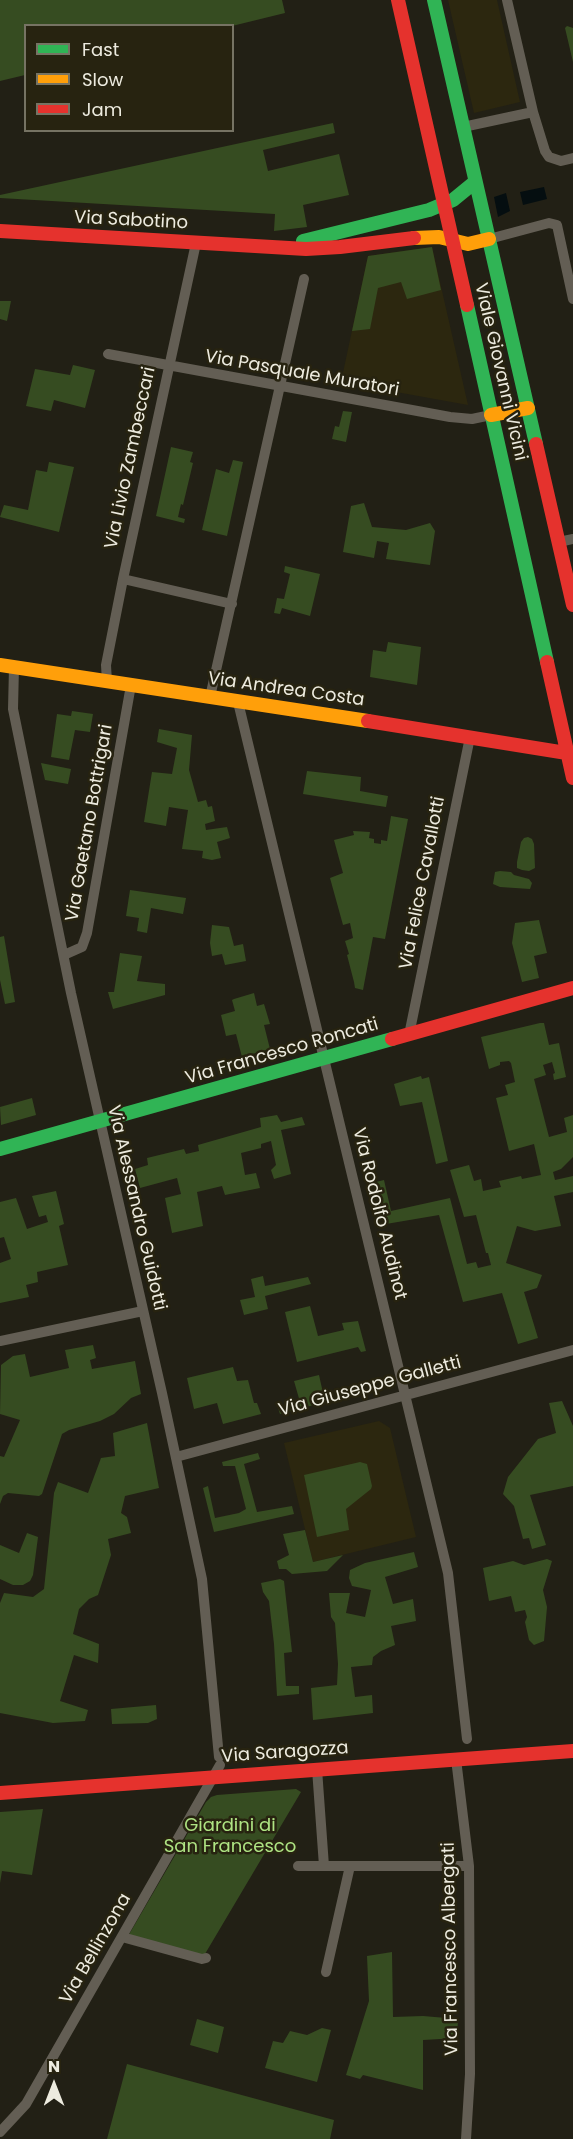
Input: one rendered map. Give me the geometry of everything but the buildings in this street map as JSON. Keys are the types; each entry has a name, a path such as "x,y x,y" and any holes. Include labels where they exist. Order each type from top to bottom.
{"main road":[{"name":"Viale Giovanni Vicini","path":"398,0 570,753 573,778"},
{"name":"Viale Giovanni Vicini","path":"434,0 573,605"},
{"name":"Via Sabotino","path":"260,246 293,243 423,212 444,204 476,182"},
{"name":"Via Sabotino","path":"0,231 324,249 428,236 468,244 489,239"},
{"path":"491,415 528,408"},
{"name":"Via Andrea Costa","path":"7,666 570,753"},
{"name":"Via Francesco Roncati","path":"0,1149 573,988"},
{"name":"Via Saragozza","path":"0,1793 217,1766 316,1769 465,1751 573,1751"}],"street":[{"path":"507,0 533,112 545,151 555,160 573,158"},
{"path":"463,127 533,112"},
{"path":"489,239 549,224 557,225 573,299"},
{"name":"Via Livio Zambeccari","path":"107,682 106,665 123,579 196,243"},
{"path":"210,697 304,279"},
{"name":"Via Pasquale Muratori","path":"108,354 450,417 472,419 491,415"},
{"path":"559,542 573,539"},
{"path":"123,579 232,604"},
{"name":"Via Alessandro Guidotti","path":"7,666 13,709 64,955 202,1579 217,1766"},
{"name":"Via Gaetano Bottrigari","path":"64,955 82,947 87,933 131,686"},
{"name":"Via Rodolfo Audinot","path":"238,702 407,1395 448,1573 465,1751"},
{"name":"Via Felice Cavallotti","path":"409,1035 470,737"},
{"path":"0,1341 143,1311"},
{"name":"Via Giuseppe Galletti","path":"176,1457 573,1350"},
{"name":"Via Francesco Albergati","path":"465,1751 469,1866 470,2073 466,2139"},
{"name":"Via Bellinzona","path":"0,2132 26,2104 217,1766"},
{"path":"316,1769 324,1866"},
{"path":"298,1866 469,1866"},
{"path":"326,1972 350,1866"},
{"path":"122,1937 202,1959 206,1958"}],"shaded area":[{"path":"448,0 497,0 520,102 474,113"},
{"path":"544,187 547,199 523,205 520,192"},
{"path":"506,193 510,211 498,217 494,197"},
{"path":"432,247 468,405 341,382 368,256"},
{"path":"379,1421 390,1428 416,1537 313,1562 284,1443"}],"green space":[{"path":"0,0 282,0 285,13 234,26 24,24 24,75 0,81"},
{"path":"567,26 573,28 573,62 565,28"},
{"path":"333,123 335,133 263,150 268,171 339,154 349,195 303,205 307,227 274,231 275,214 0,198 0,195"},
{"path":"432,247 441,290 407,299 401,282 378,288 370,329 352,331 368,256"},
{"path":"0,301 11,301 7,321 0,319"},
{"path":"73,365 95,370 85,408 54,400 51,411 26,406 35,369 70,375"},
{"path":"343,411 352,412 346,442 332,439 335,426 339,427"},
{"path":"171,447 193,452 190,462 193,463 178,517 185,519 184,523 156,516"},
{"path":"233,460 243,462 227,536 202,530 216,469 229,473"},
{"path":"49,462 74,467 59,532 0,517 4,505 28,510 36,470 47,472"},
{"path":"364,503 372,527 406,530 430,523 435,531 430,565 386,559 389,543 377,541 374,558 343,552 351,506"},
{"path":"285,566 320,574 310,616 282,608 280,614 274,613 277,598 284,599 290,574 284,572"},
{"path":"388,642 421,647 417,685 370,677 373,650 386,652"},
{"path":"72,711 93,714 90,732 75,730 69,760 51,757 57,714 71,716"},
{"path":"159,729 192,735 189,770 198,802 206,800 208,807 212,806 215,821 205,824 206,830 227,827 230,838 217,842 221,858 212,860 202,858 203,851 182,849 188,810 169,807 166,826 144,822 152,772 172,774 177,748 157,742"},
{"path":"41,763 71,769 68,784 45,780"},
{"path":"307,771 361,777 360,791 388,796 386,807 303,794"},
{"path":"391,816 408,819 385,939 373,937 363,990 355,988 345,941 353,938 350,923 343,925 330,878 343,873 334,840 354,835 353,831 370,832 369,838 374,839 374,843 381,844 381,840 387,841"},
{"path":"528,837 534,844 535,868 529,871 517,868 521,842"},
{"path":"495,872 511,872 529,879 532,883 530,889 500,887 493,884"},
{"path":"130,890 186,898 183,914 151,908 147,933 137,931 139,918 126,916"},
{"path":"539,920 547,953 534,956 539,978 522,982 512,943 515,923"},
{"path":"212,925 229,927 234,946 243,944 246,961 225,965 222,954 212,956 210,943"},
{"path":"4,936 15,1002 5,1004 0,980 0,937"},
{"path":"120,953 142,956 137,981 165,984 165,995 113,1009 108,992 114,992"},
{"path":"254,993 257,1006 264,1004 270,1024 264,1025 270,1049 242,1057 236,1034 226,1036 221,1015 235,1011 232,1000"},
{"path":"544,1023 549,1045 559,1043 566,1077 554,1080 552,1062 543,1065 546,1075 534,1079 549,1137 567,1132 564,1118 573,1115 573,1157 561,1169 553,1172 555,1180 573,1176 573,1192 554,1196 561,1226 535,1231 517,1226 506,1263 542,1275 537,1288 524,1292 538,1338 518,1344 502,1293 463,1302 439,1215 386,1224 376,1182 384,1180 391,1211 450,1198 467,1264 476,1262 478,1268 491,1265 476,1215 464,1217 450,1170 469,1165 474,1181 481,1179 483,1191 501,1187 499,1181 521,1176 522,1179 541,1175 534,1144 509,1151 496,1098 508,1095 505,1085 515,1082 511,1063 509,1061 500,1062 500,1065 489,1069 481,1037"},
{"path":"421,1076 422,1079 429,1077 448,1161 436,1164 422,1102 400,1106 394,1084"},
{"path":"32,1098 36,1115 1,1125 0,1107"},
{"path":"277,1115 281,1122 302,1117 305,1125 281,1130 291,1174 274,1179 271,1170 276,1165 271,1141 261,1144 261,1148 241,1153 245,1175 256,1173 260,1188 225,1195 222,1186 197,1192 203,1226 172,1233 165,1198 181,1194 177,1178 140,1188 135,1169 148,1165 147,1158 184,1149 186,1154 199,1151 198,1145 261,1127 260,1118"},
{"path":"56,1191 64,1224 59,1226 68,1265 37,1272 38,1282 26,1285 29,1297 0,1303 0,1263 11,1259 4,1237 0,1238 0,1202 16,1198 27,1229 48,1222 46,1215 39,1217 32,1196"},
{"path":"263,1276 265,1286 308,1277 311,1284 265,1296 268,1309 244,1315 240,1300 255,1297 251,1279"},
{"path":"310,1306 318,1336 344,1330 342,1323 358,1321 366,1351 361,1352 358,1347 297,1362 285,1312"},
{"path":"93,1345 96,1358 90,1360 92,1369 135,1361 141,1394 131,1398 114,1414 62,1434 42,1494 39,1496 8,1493 3,1496 0,1504 0,1456 4,1457 20,1420 0,1414 1,1365 13,1356 25,1354 30,1377 69,1368 65,1350"},
{"path":"233,1367 237,1381 248,1380 254,1403 257,1403 261,1414 223,1424 217,1403 194,1409 187,1378"},
{"path":"319,1375 325,1402 280,1414 278,1408 300,1402 294,1381"},
{"path":"562,1401 573,1426 573,1486 530,1495 546,1545 532,1549 529,1538 523,1539 514,1506 503,1494 508,1477 538,1439 556,1433 549,1403"},
{"path":"147,1423 159,1488 125,1496 121,1513 127,1517 131,1533 108,1539 111,1555 98,1595 89,1599 79,1609 73,1634 99,1644 98,1663 74,1655 60,1701 88,1710 85,1721 53,1723 0,1713 0,1603 4,1593 33,1597 44,1589 54,1493 58,1482 88,1493 101,1458 115,1456 113,1433"},
{"path":"258,1453 260,1459 244,1464 257,1512 292,1506 294,1514 214,1532 203,1488 208,1486 215,1518 239,1513 246,1509 235,1466 223,1466 222,1462"},
{"path":"360,1462 367,1464 372,1486 346,1509 349,1530 317,1537 304,1475"},
{"path":"305,1530 313,1562 343,1555 327,1571 292,1574 286,1569 279,1569 277,1561 289,1555 283,1534"},
{"path":"27,1533 38,1537 33,1575 30,1581 23,1585 13,1585 0,1579 0,1545 19,1553"},
{"path":"414,1552 418,1567 385,1577 393,1604 413,1599 416,1621 391,1626 395,1645 373,1657 372,1665 351,1667 355,1697 372,1695 373,1713 313,1720 311,1688 337,1685 335,1623 331,1617 329,1593 350,1593 346,1613 365,1617 371,1590 352,1586 349,1578 350,1570 365,1563"},
{"path":"547,1559 552,1561 543,1590 547,1607 544,1641 534,1645 529,1640 525,1610 515,1612 511,1596 489,1601 483,1568 513,1561 524,1565"},
{"path":"280,1579 284,1581 292,1652 284,1653 286,1686 299,1686 299,1694 277,1696 269,1601 263,1592 261,1583"},
{"path":"156,1705 157,1719 148,1723 112,1724 111,1709"},
{"name":"Giardini di San Francesco","path":"296,1789 301,1792 202,1959 127,1938 211,1797"},
{"path":"43,1809 32,1875 2,1871 0,1883 0,1812"},
{"path":"392,1952 393,2017 423,2016 458,2019 457,2038 423,2040 423,2090 363,2075 360,2079 346,2075 369,2001 367,1956"},
{"path":"197,2019 224,2027 218,2053 190,2045"},
{"path":"322,2028 331,2030 317,2082 265,2068 273,2041 283,2043 290,2031 307,2035"},
{"path":"127,2064 334,2120 330,2139 107,2139"}],"traffic: fast":[{"path":"434,0 536,444"},
{"path":"303,241 429,210 453,200 475,182"},
{"path":"467,305 547,662"},
{"path":"0,1149 392,1039"}],"traffic: slow":[{"path":"414,238 439,237 468,244 489,239"},
{"path":"491,415 528,408"},
{"path":"0,665 368,721"}],"traffic: jam":[{"path":"398,0 467,305"},
{"path":"0,231 306,249 414,238"},
{"path":"536,444 573,605"},
{"path":"547,662 573,778"},
{"path":"368,721 573,754"},
{"path":"392,1039 573,988"},
{"path":"0,1793 573,1751"}]}
